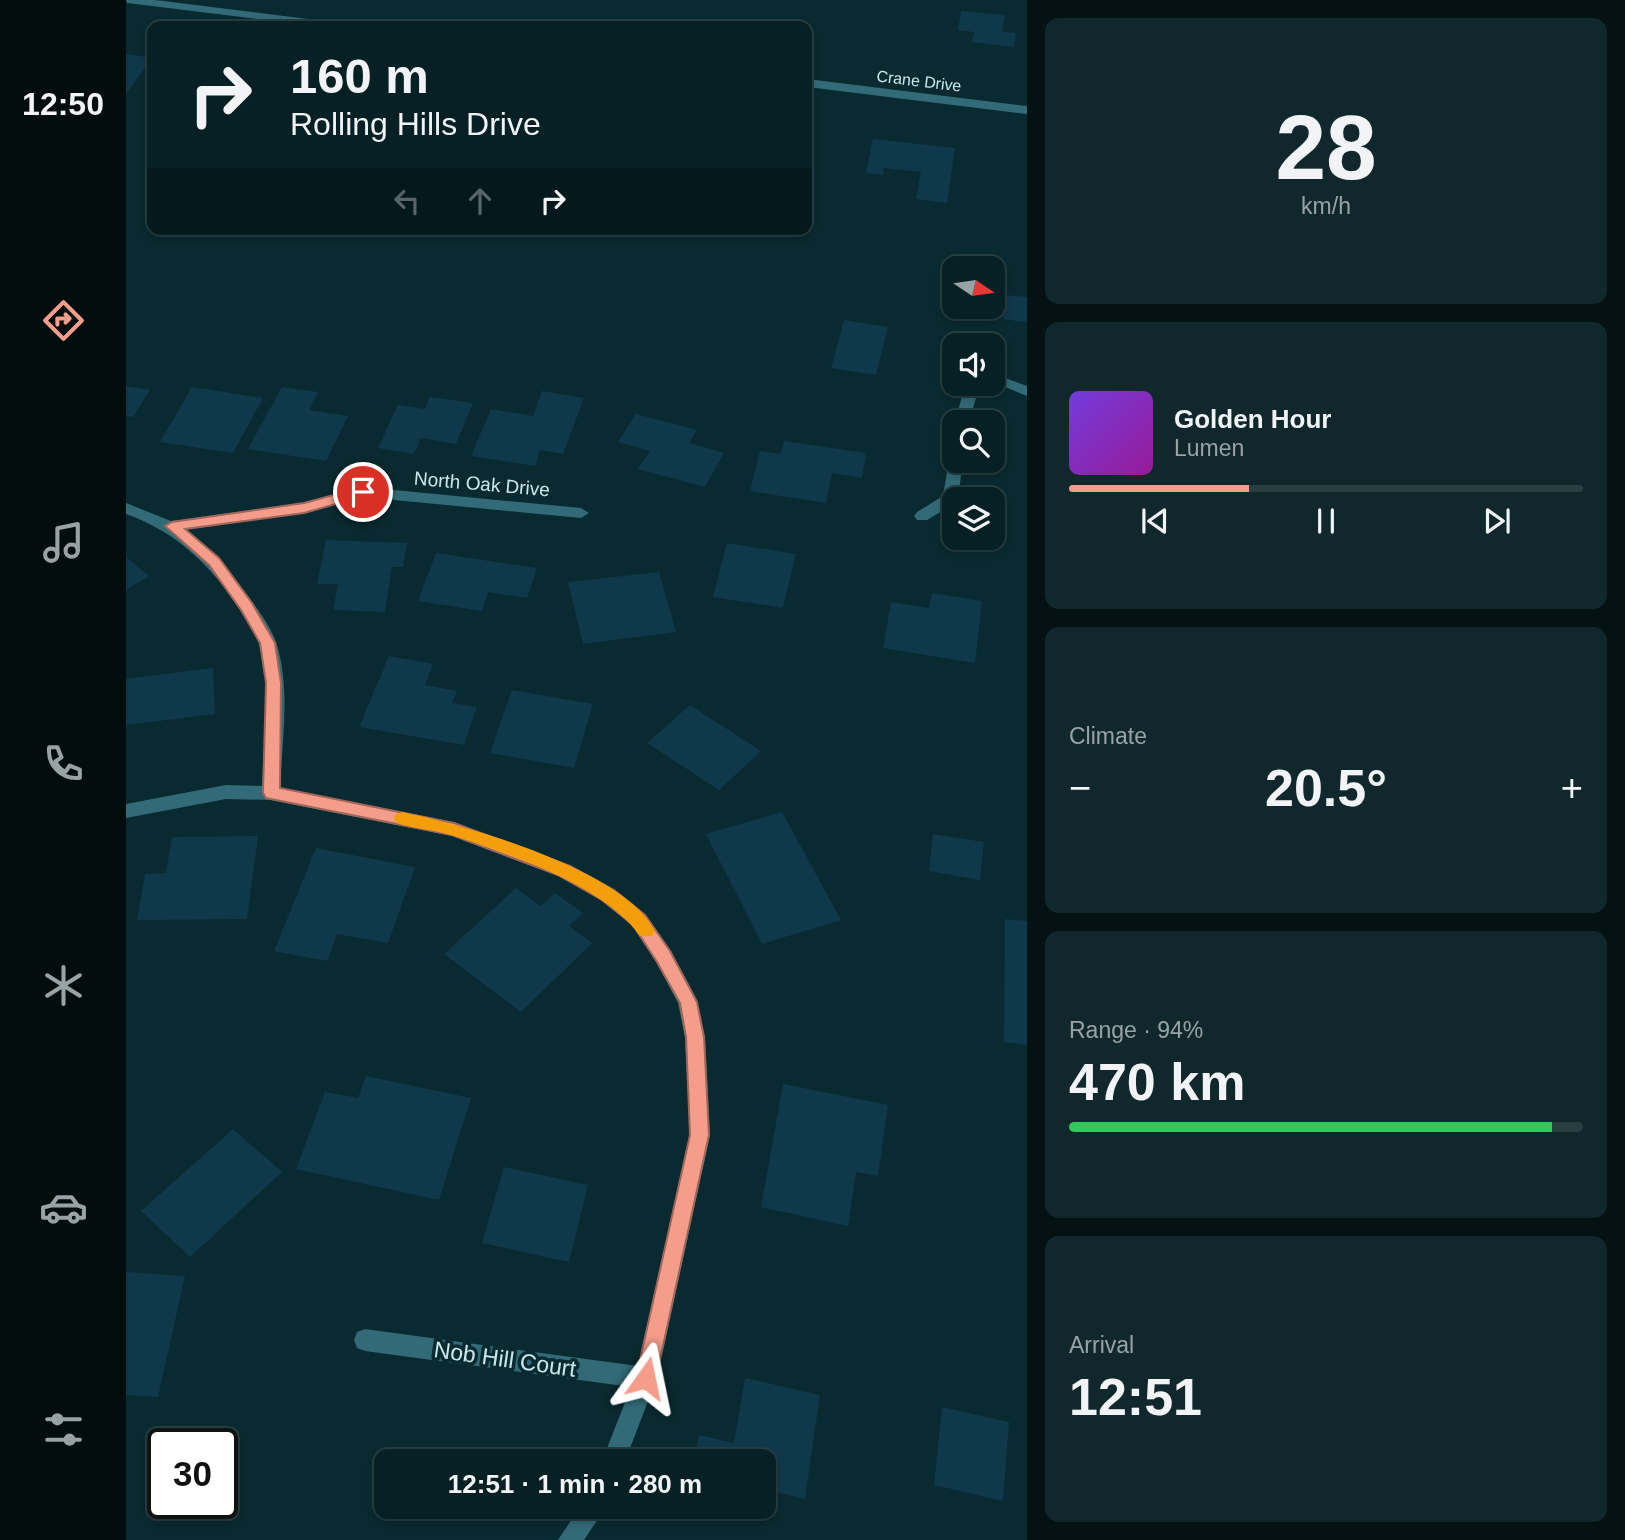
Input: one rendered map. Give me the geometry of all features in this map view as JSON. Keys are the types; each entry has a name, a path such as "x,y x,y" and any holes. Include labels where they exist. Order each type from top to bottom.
{"street":[{"path":"127,0 299,21"},
{"name":"Crane Drive","path":"812,84 1027,110"},
{"path":"1005,382 1027,392"},
{"path":"922,516 950,499 954,473"},
{"name":"North Oak Drive","path":"172,526 304,508 363,492 581,513"},
{"path":"126,508 172,526 214,561 247,607 268,643 273,683 271,793"},
{"path":"126,811 226,792 271,793 454,829 564,871 608,895 639,920 664,957 688,1002 695,1037 700,1135 646,1378 619,1449"},
{"name":"Nob Hill Court","path":"365,1340 646,1378"},
{"path":"570,1540 585,1519"}],"building":[{"path":"961,11 1005,15 1002,32 1016,33 1014,47 972,42 974,32 958,30"},
{"path":"126,54 147,57 147,65 126,94"},
{"path":"873,139 955,148 947,203 916,199 921,172 884,168 883,175 866,173"},
{"path":"1006,295 1027,297 1027,322 1003,319"},
{"path":"844,320 888,327 876,375 831,368"},
{"path":"126,386 150,390 133,417 126,416"},
{"path":"192,387 263,398 233,453 160,442"},
{"path":"282,387 318,392 309,410 348,416 326,461 248,449"},
{"path":"542,391 584,398 563,454 540,450 535,466 471,456 491,409 533,416"},
{"path":"430,397 473,403 456,444 421,438 414,454 378,448 398,405 425,409"},
{"path":"636,414 697,430 689,443 724,453 705,487 638,469 650,451 618,442"},
{"path":"784,441 866,453 862,478 832,473 826,503 750,491 760,451 781,454"},
{"path":"326,540 407,543 403,567 392,567 385,612 333,610 338,584 317,584"},
{"path":"727,543 796,554 783,608 713,597"},
{"path":"436,553 537,568 527,598 488,592 482,611 418,601"},
{"path":"126,557 149,576 126,590"},
{"path":"659,572 676,632 583,644 568,582"},
{"path":"932,593 982,601 975,663 883,648 891,602 929,608"},
{"path":"389,656 433,664 425,685 457,691 452,703 477,707 464,745 359,727"},
{"path":"213,668 215,714 126,725 126,679"},
{"path":"512,690 593,704 574,768 490,753"},
{"path":"690,705 761,751 719,790 647,743"},
{"path":"782,812 841,920 762,944 706,834"},
{"path":"933,834 984,842 980,880 929,871"},
{"path":"258,836 247,919 137,920 145,874 166,873 172,837"},
{"path":"316,848 415,867 388,943 337,934 327,961 274,951"},
{"path":"516,888 541,906 555,893 583,913 569,926 592,943 521,1012 444,954"},
{"path":"1005,919 1027,921 1027,1045 1004,1042"},
{"path":"366,1076 471,1098 439,1200 296,1169 325,1092 358,1098"},
{"path":"783,1084 888,1105 878,1176 856,1172 848,1226 761,1207"},
{"path":"233,1129 282,1172 190,1257 141,1211"},
{"path":"504,1167 588,1185 569,1262 482,1243"},
{"path":"126,1272 185,1276 158,1397 126,1395"},
{"path":"745,1378 820,1395 805,1499 776,1492 776,1449 696,1449 699,1435 734,1443"},
{"path":"942,1407 1009,1422 1003,1501 934,1485"}],"slow traffic":[{"path":"402,818 454,829 564,871 608,895 639,920 646,931"}],"route":[{"path":"363,492 304,508 172,526 214,561 247,607 268,643 273,683 271,793 454,829 564,871 608,895 639,920 664,957 688,1002 695,1037 700,1135 646,1378"}]}
